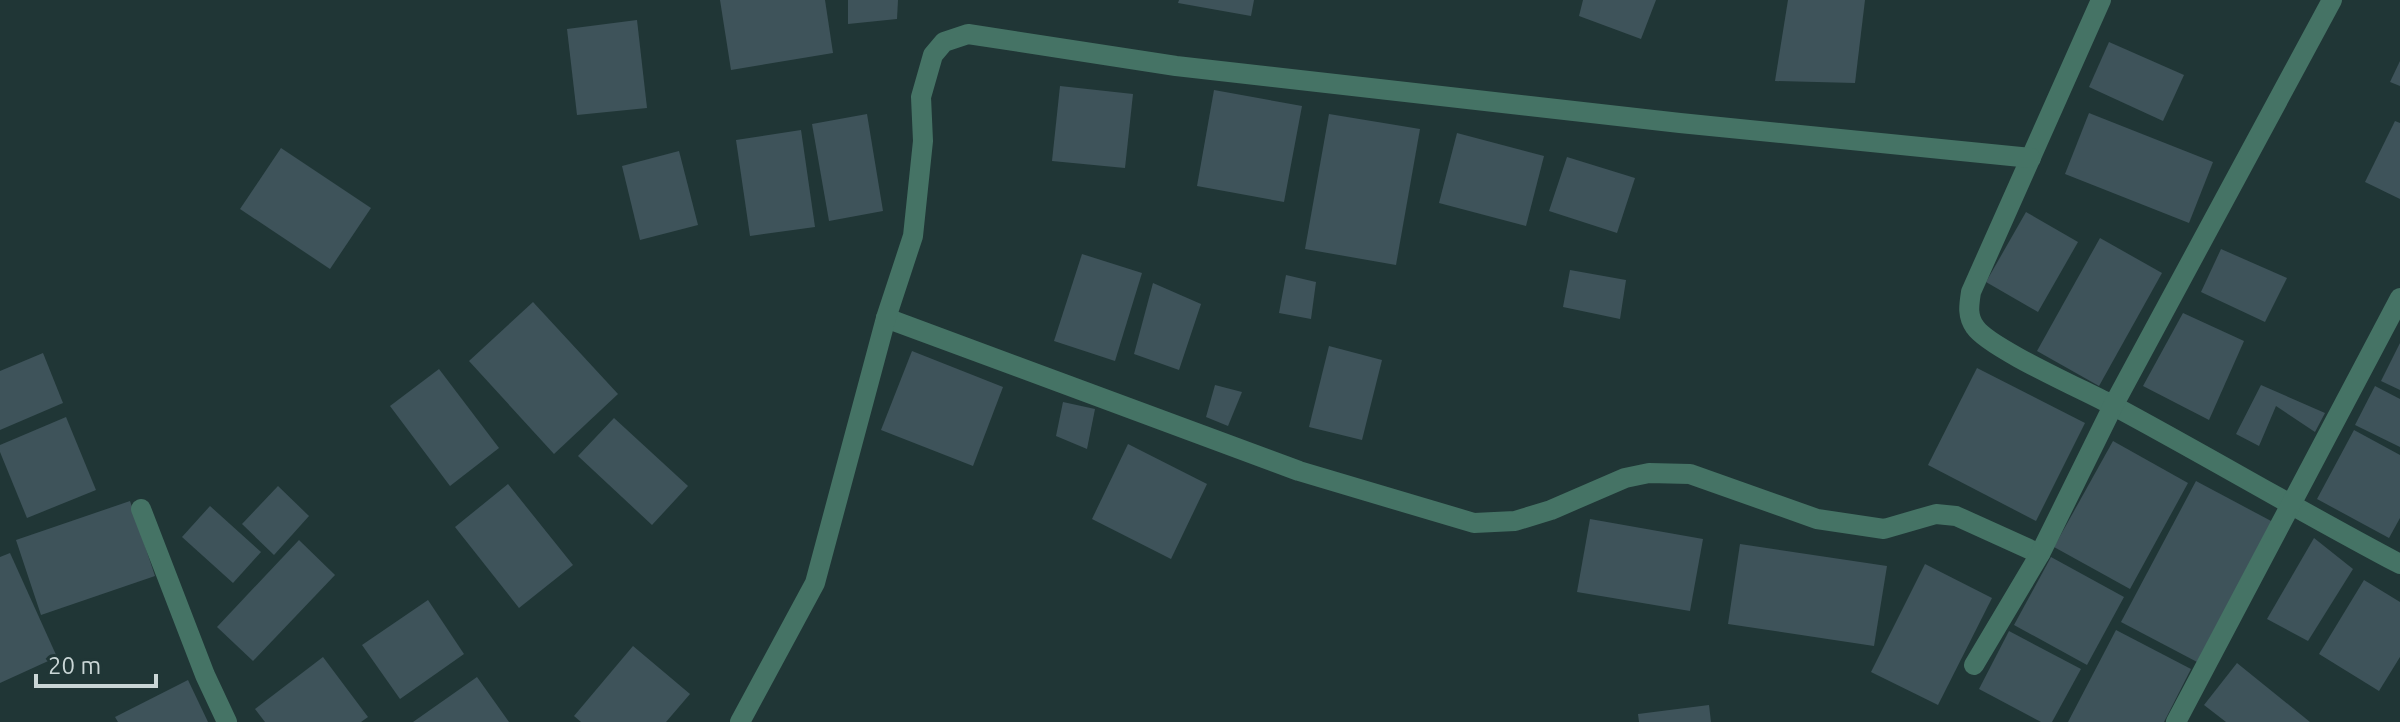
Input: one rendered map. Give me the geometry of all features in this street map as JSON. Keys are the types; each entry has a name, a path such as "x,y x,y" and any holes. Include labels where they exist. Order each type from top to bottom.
{"street":[{"path":"2101,0 1971,292 1968,311 1975,328 1997,345 2400,564"},
{"path":"1974,665 2040,554 2113,406 2332,0"},
{"path":"740,722 815,583 886,318 913,236 923,141 921,97 933,55 944,42 968,34 1176,66 1680,123 2031,158"},
{"path":"2176,722 2400,298"},
{"path":"886,318 1259,457 1374,495 1474,523 1515,521 1551,510 1625,478 1649,473 1690,474 1817,519 1884,529 1936,514 1956,516 2040,554"},
{"path":"141,509 205,675 227,722"}],"building":[{"path":"720,0 825,0 833,53 731,70"},
{"path":"848,0 898,0 897,19 848,24"},
{"path":"1179,0 1254,0 1251,16 1178,3"},
{"path":"1583,0 1656,0 1641,39 1579,16"},
{"path":"1788,0 1865,0 1855,83 1775,81"},
{"path":"637,20 647,108 577,115 567,29"},
{"path":"2109,42 2184,75 2163,121 2089,87"},
{"path":"2400,61 2400,86 2390,82"},
{"path":"1060,86 1133,94 1125,168 1052,161"},
{"path":"1214,90 1302,106 1284,202 1197,186"},
{"path":"2089,113 2213,162 2189,223 2065,174"},
{"path":"867,114 883,211 829,221 812,124"},
{"path":"1329,114 1420,129 1396,265 1305,249"},
{"path":"2395,121 2400,123 2400,199 2365,182"},
{"path":"801,130 815,227 750,236 736,140"},
{"path":"1457,133 1544,156 1526,226 1439,203"},
{"path":"281,148 371,208 330,269 240,209"},
{"path":"679,151 698,225 640,240 622,166"},
{"path":"1567,157 1635,178 1617,233 1549,211"},
{"path":"2026,212 2078,242 2038,312 1986,282"},
{"path":"2100,238 2162,273 2099,386 2037,351"},
{"path":"2221,249 2287,278 2265,322 2201,292"},
{"path":"1082,254 1142,273 1115,361 1054,341"},
{"path":"1570,270 1626,280 1620,319 1563,307"},
{"path":"1286,275 1316,282 1311,319 1279,313"},
{"path":"1153,283 1201,304 1179,370 1134,354"},
{"path":"533,302 618,394 554,454 469,361"},
{"path":"2183,313 2244,341 2209,420 2143,386"},
{"path":"2400,343 2400,390 2381,381"},
{"path":"1329,346 1382,360 1362,440 1309,427"},
{"path":"912,351 1003,387 973,466 881,430"},
{"path":"43,353 63,403 0,430 0,371"},
{"path":"1977,368 2085,423 2036,521 1928,465"},
{"path":"439,369 499,448 450,486 390,406"},
{"path":"1215,385 1242,392 1228,426 1206,417"},
{"path":"2261,385 2325,413 2315,432 2276,406 2259,446 2236,434"},
{"path":"2375,386 2400,399 2400,447 2355,425"},
{"path":"1063,402 1095,409 1087,449 1056,436"},
{"path":"66,417 96,490 27,518 0,452 0,445"},
{"path":"614,418 688,486 652,525 578,456"},
{"path":"2354,430 2400,455 2400,518 2389,538 2317,499"},
{"path":"2113,441 2188,483 2130,589 2054,547"},
{"path":"1128,444 1207,484 1171,559 1092,519"},
{"path":"2196,481 2273,522 2199,663 2121,622"},
{"path":"508,484 573,565 519,608 455,527"},
{"path":"278,486 309,516 274,555 242,524"},
{"path":"130,501 155,576 41,615 16,540"},
{"path":"210,506 261,552 233,583 182,537"},
{"path":"1590,519 1703,539 1690,611 1577,592"},
{"path":"2314,538 2353,569 2308,641 2267,619"},
{"path":"299,540 335,575 253,661 217,627"},
{"path":"1740,544 1887,566 1874,646 1728,624"},
{"path":"10,553 57,657 0,683 0,557"},
{"path":"2051,557 2124,597 2087,665 2014,625"},
{"path":"1925,564 1992,598 1938,705 1871,672"},
{"path":"2364,580 2400,602 2400,657 2379,691 2319,654"},
{"path":"428,600 464,654 400,699 362,645"},
{"path":"2116,630 2191,669 2164,722 2068,722"},
{"path":"2009,631 2081,669 2052,722 2041,722 1979,689"},
{"path":"633,646 690,694 666,722 581,722 574,716"},
{"path":"323,657 368,717 361,722 265,722 255,709"},
{"path":"2237,663 2310,722 2226,722 2204,705"},
{"path":"477,677 509,722 413,722"},
{"path":"188,680 208,722 118,722 115,717"},
{"path":"1709,705 1711,722 1639,722 1638,714"}]}
